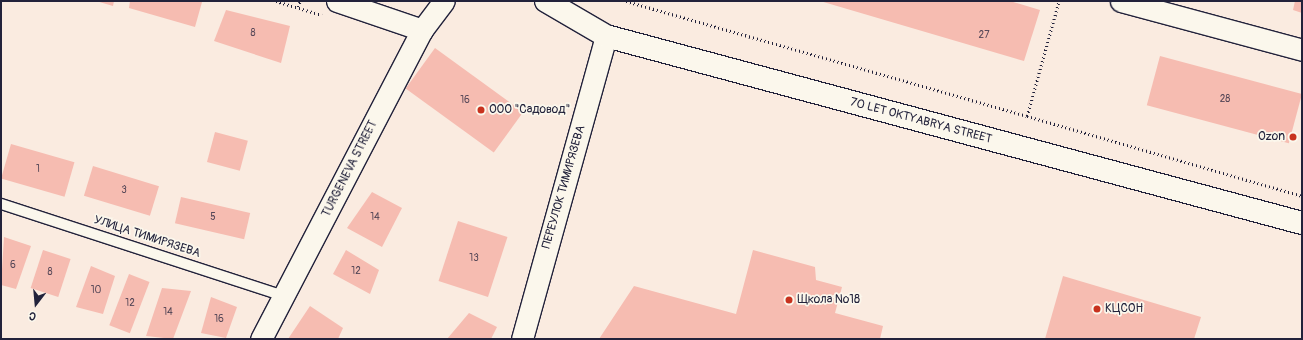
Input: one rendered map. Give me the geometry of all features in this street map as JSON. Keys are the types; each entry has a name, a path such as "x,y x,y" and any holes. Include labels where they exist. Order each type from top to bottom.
{"street":[{"path":"337,1 422,30"},
{"name":"TURGENEVA STREET","path":"261,339 422,30 444,1"},
{"name":"70 LET OKTYABRYA STREET","path":"546,1 606,36 1302,224"},
{"path":"1121,1 1302,50"},
{"name":"ПЕРЕУЛОК ТИМИРЯЗЕВА","path":"522,339 606,36"}],"lane":[{"name":"УЛИЦА ТИМИРЯЗЕВА","path":"1,204 284,296"}],"path":[{"path":"298,8 300,1"},
{"path":"626,1 1302,196"},
{"path":"1027,116 1059,1"}],"building":[{"path":"96,1 114,1 113,6"},
{"path":"130,1 202,2 195,27 129,8"},
{"path":"820,1 1010,1 1040,10 1024,61"},
{"path":"1295,1 1302,1 1302,13 1293,10"},
{"path":"226,10 290,26 281,63 214,41"},
{"path":"435,48 523,112 494,153 406,88"},
{"path":"1160,56 1302,94 1289,143 1147,105"},
{"path":"215,132 248,141 240,171 207,162"},
{"path":"11,144 74,162 65,197 1,179"},
{"path":"93,166 159,186 150,216 84,196"},
{"path":"372,192 402,208 382,247 347,228"},
{"path":"181,197 250,213 244,239 175,223"},
{"path":"458,221 507,237 488,297 439,281"},
{"path":"4,237 31,246 16,289 1,285"},
{"path":"43,250 71,259 58,297 31,288"},
{"path":"346,250 379,270 370,294 333,274"},
{"name":"Щкола №18","path":"753,250 815,267 816,280 842,287 835,313 883,326 880,339 599,339 634,286 736,314"},
{"path":"91,266 115,276 103,314 76,307"},
{"path":"129,274 150,282 130,333 109,325"},
{"path":"1063,276 1201,317 1194,339 1045,339"},
{"path":"162,288 191,291 173,339 146,336"},
{"path":"211,297 237,307 226,338 201,333"},
{"path":"310,306 343,328 338,339 288,339"},
{"path":"469,313 497,327 491,339 447,339"}],"place":[{"name":"ООО \"Садовод\"","path":"481,110"},
{"name":"Ozon","path":"1293,137"},
{"name":"Щкола №18","path":"789,300"},
{"name":"КЦСОН","path":"1097,309"}]}
